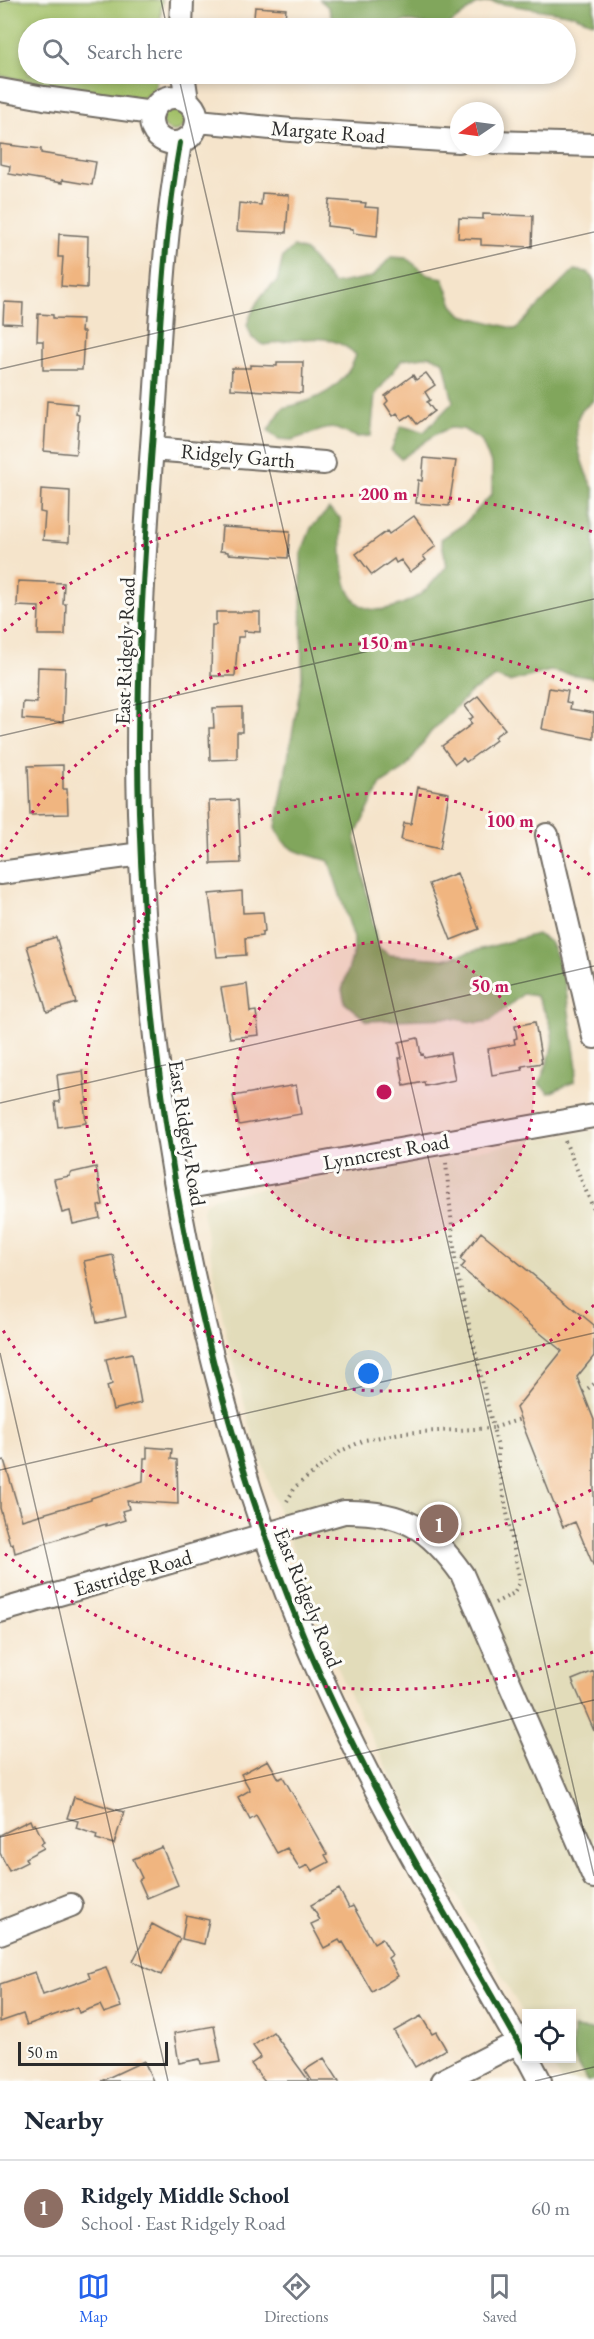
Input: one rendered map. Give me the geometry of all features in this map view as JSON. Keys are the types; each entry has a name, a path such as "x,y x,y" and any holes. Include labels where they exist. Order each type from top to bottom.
{"street":[{"path":"181,18 182,0"},
{"path":"0,90 44,98 168,104 171,84"},
{"name":"East Ridgely Road","path":"178,84 152,128 170,141 171,194 152,449 140,656 139,809 154,1025 177,1189 207,1335 237,1453 302,1633 365,1768 522,2048"},
{"name":"East Ridgely Road","path":"168,104 193,105 198,121"},
{"path":"170,141 192,135 198,121"},
{"name":"Margate Road","path":"198,121 291,130 450,140"},
{"path":"504,142 594,145"},
{"name":"Ridgely Garth","path":"152,449 324,463"},
{"path":"547,835 594,1037"},
{"path":"0,873 141,854"},
{"name":"Lynncrest Road","path":"177,1189 594,1116"},
{"name":"Eastridge Road","path":"0,1611 344,1512 372,1512 398,1517 421,1530 445,1550 462,1574 594,1877"},
{"path":"0,1933 71,1905"},
{"path":"442,2081 522,2053"},
{"name":"East Ridgely Road","path":"530,2063 540,2081"}],"path":[{"path":"565,1140 594,1210"},
{"path":"446,1161 456,1268 498,1447 498,1466 520,1574 518,1587 507,1598"},
{"path":"583,1392 594,1384"},
{"path":"287,1501 296,1485 341,1451 364,1440 401,1433 493,1428 521,1419"}],"shaded area":[{"path":"594,1130 594,2081 561,2081 551,2063 576,2063 576,2009 522,2009 522,2012 394,1782 351,1698 314,1612 253,1437 226,1333 202,1211 205,1203 215,1197"}],"green space":[{"path":"0,0 162,0 161,18 18,18 18,79 0,76"},
{"path":"320,0 594,0 594,23 574,15 490,2 477,4 458,18 332,18 328,7"},
{"path":"46,84 156,84 147,96 138,100"},
{"path":"174,107 179,108 185,114 185,124 179,130 174,131 169,130 163,124 162,119 163,114 169,108"},
{"path":"293,247 306,251 333,284 372,277 391,257 406,258 428,275 443,278 453,305 462,315 516,329 574,270 588,272 594,281 594,400 580,413 577,421 577,441 586,473 594,490 594,678 550,671 509,682 496,677 471,692 430,733 405,769 381,784 355,836 378,947 390,955 444,959 537,934 550,942 563,969 577,1068 574,1082 549,1093 539,1084 549,1059 552,1031 536,996 523,994 490,1021 477,1023 450,1018 367,1021 345,1003 342,990 354,951 354,938 329,861 290,848 284,843 276,827 302,678 301,554 311,528 329,509 340,518 343,567 348,589 354,600 362,606 382,610 418,596 430,586 447,566 441,539 464,524 492,494 492,466 481,440 463,429 450,428 436,434 401,459 391,450 401,426 424,432 453,402 444,362 431,356 402,360 375,395 371,436 357,437 331,427 292,440 278,439 268,430 283,408 306,402 337,385 351,367 356,355 346,347 324,339 300,339 264,345 252,338 247,325 252,312 262,295 277,282 283,257"},
{"path":"576,2028 593,2030 594,2033 594,2081 587,2081 576,2060"}],"building":[{"path":"255,7 286,9 285,18 254,18"},
{"path":"0,144 41,149 41,153 96,162 92,185 62,180 62,183 9,174 10,166 0,164"},
{"path":"262,193 289,195 286,233 237,231 239,203 261,205"},
{"path":"329,200 366,203 365,207 379,208 377,236 353,233 353,229 327,226"},
{"path":"483,214 533,216 532,247 481,245 481,239 458,238 459,218 483,219"},
{"path":"59,234 88,236 87,288 61,286 63,257 58,257"},
{"path":"4,302 23,303 22,324 3,323"},
{"path":"38,314 53,315 53,318 82,319 81,332 84,332 82,370 43,370 43,341 37,341"},
{"path":"277,362 303,362 302,393 231,389 232,368 250,368 250,365 277,366"},
{"path":"426,373 435,385 425,392 430,400 427,402 434,411 417,424 410,415 402,420 397,413 393,416 385,404 388,401 385,396 413,375 416,380"},
{"path":"47,401 77,404 76,414 79,415 76,454 44,451"},
{"path":"424,458 456,461 449,506 416,503 418,480 422,481"},
{"path":"41,489 70,491 69,542 43,540 45,513 40,512"},
{"path":"414,516 436,546 423,556 426,560 410,572 401,560 396,563 394,559 372,575 356,554 387,531 389,534"},
{"path":"222,527 290,531 288,558 228,554 228,552 220,551"},
{"path":"18,581 64,583 65,635 38,635 39,607 17,606"},
{"path":"216,612 260,612 260,632 244,631 244,637 238,637 235,676 211,676 212,625 216,625"},
{"path":"38,667 65,668 63,722 22,719 23,702 37,703"},
{"path":"549,688 568,691 566,702 571,703 570,709 594,713 594,739 542,729"},
{"path":"478,696 505,729 494,737 496,740 466,762 463,758 455,764 442,746 472,724 469,720 473,717 465,706"},
{"path":"242,707 242,732 237,732 237,759 210,760 209,728 214,728 213,708"},
{"path":"63,765 63,789 67,789 68,814 30,815 28,766"},
{"path":"418,787 449,793 440,849 401,840 404,823 411,824"},
{"path":"238,800 241,863 211,864 209,801"},
{"path":"457,873 479,929 451,940 429,884"},
{"path":"242,891 243,913 263,912 265,931 262,932 262,936 245,938 246,955 217,957 209,894"},
{"path":"56,937 76,1003 47,1012 27,946"},
{"path":"247,984 250,1012 256,1011 259,1035 230,1038 221,988"},
{"path":"535,1022 542,1063 522,1066 523,1070 492,1075 488,1049 515,1044 514,1039 517,1038 515,1026"},
{"path":"418,1038 421,1055 423,1054 424,1058 450,1053 455,1080 425,1086 424,1082 404,1086 399,1058 402,1058 399,1042"},
{"path":"83,1071 87,1102 84,1102 86,1123 58,1127 55,1102 60,1102 57,1075"},
{"path":"296,1085 301,1114 239,1125 233,1096"},
{"path":"96,1167 103,1205 98,1206 100,1218 73,1224 70,1211 62,1213 54,1179"},
{"path":"481,1232 594,1325 594,1356 577,1377 594,1420 594,1567 575,1522 563,1527 516,1408 562,1351 461,1268 465,1263 460,1259"},
{"path":"113,1255 126,1317 97,1323 84,1261"},
{"path":"132,1353 141,1403 113,1410 107,1386 112,1384 106,1359"},
{"path":"147,1447 172,1449 171,1459 177,1460 178,1504 127,1501 129,1509 122,1511 125,1520 15,1553 13,1543 10,1544 0,1508 0,1461 4,1460 22,1520 91,1500 91,1498 143,1481"},
{"path":"594,1671 594,1731 572,1680"},
{"path":"268,1760 279,1779 283,1777 327,1854 325,1855 329,1862 312,1871 308,1865 300,1869 287,1848 277,1853 256,1816 250,1820 238,1797 250,1790 241,1774"},
{"path":"74,1797 124,1812 114,1844 96,1839 97,1835 76,1828 78,1821 67,1818"},
{"path":"30,1820 32,1825 35,1824 44,1842 41,1844 44,1848 25,1858 27,1862 9,1871 0,1853 0,1835"},
{"path":"162,1847 178,1885 147,1898 139,1880 142,1878 133,1859"},
{"path":"339,1889 349,1908 353,1906 374,1943 382,1938 392,1955 388,1958 398,1976 372,1992 343,1942 339,1940 324,1948 311,1924 320,1920 311,1905"},
{"path":"186,1915 209,1920 204,1944 182,1939"},
{"path":"152,1924 180,1939 161,1975 133,1961"},
{"path":"106,1967 121,2007 104,2013 100,2005 79,2013 77,2007 27,2025 23,2014 0,2022 0,1984 35,1972 43,1995 90,1978 88,1973"},
{"path":"421,2016 432,2034 436,2032 446,2049 415,2067 394,2031"},
{"path":"214,2026 221,2061 201,2064 200,2059 179,2063 174,2033"},
{"path":"273,2032 309,2081 264,2081 251,2064 261,2057 253,2046"},
{"path":"324,2058 339,2081 312,2081 305,2070"},
{"path":"144,2061 153,2081 101,2081"}],"cycle path":[{"path":"180,143 166,251 146,527 138,764 144,917 153,1021 184,1230 206,1332 233,1434 265,1534 302,1632 351,1741 379,1795 522,2049"}],"place":[{"name":"Ridgely Middle School","path":"439,1524"}]}
